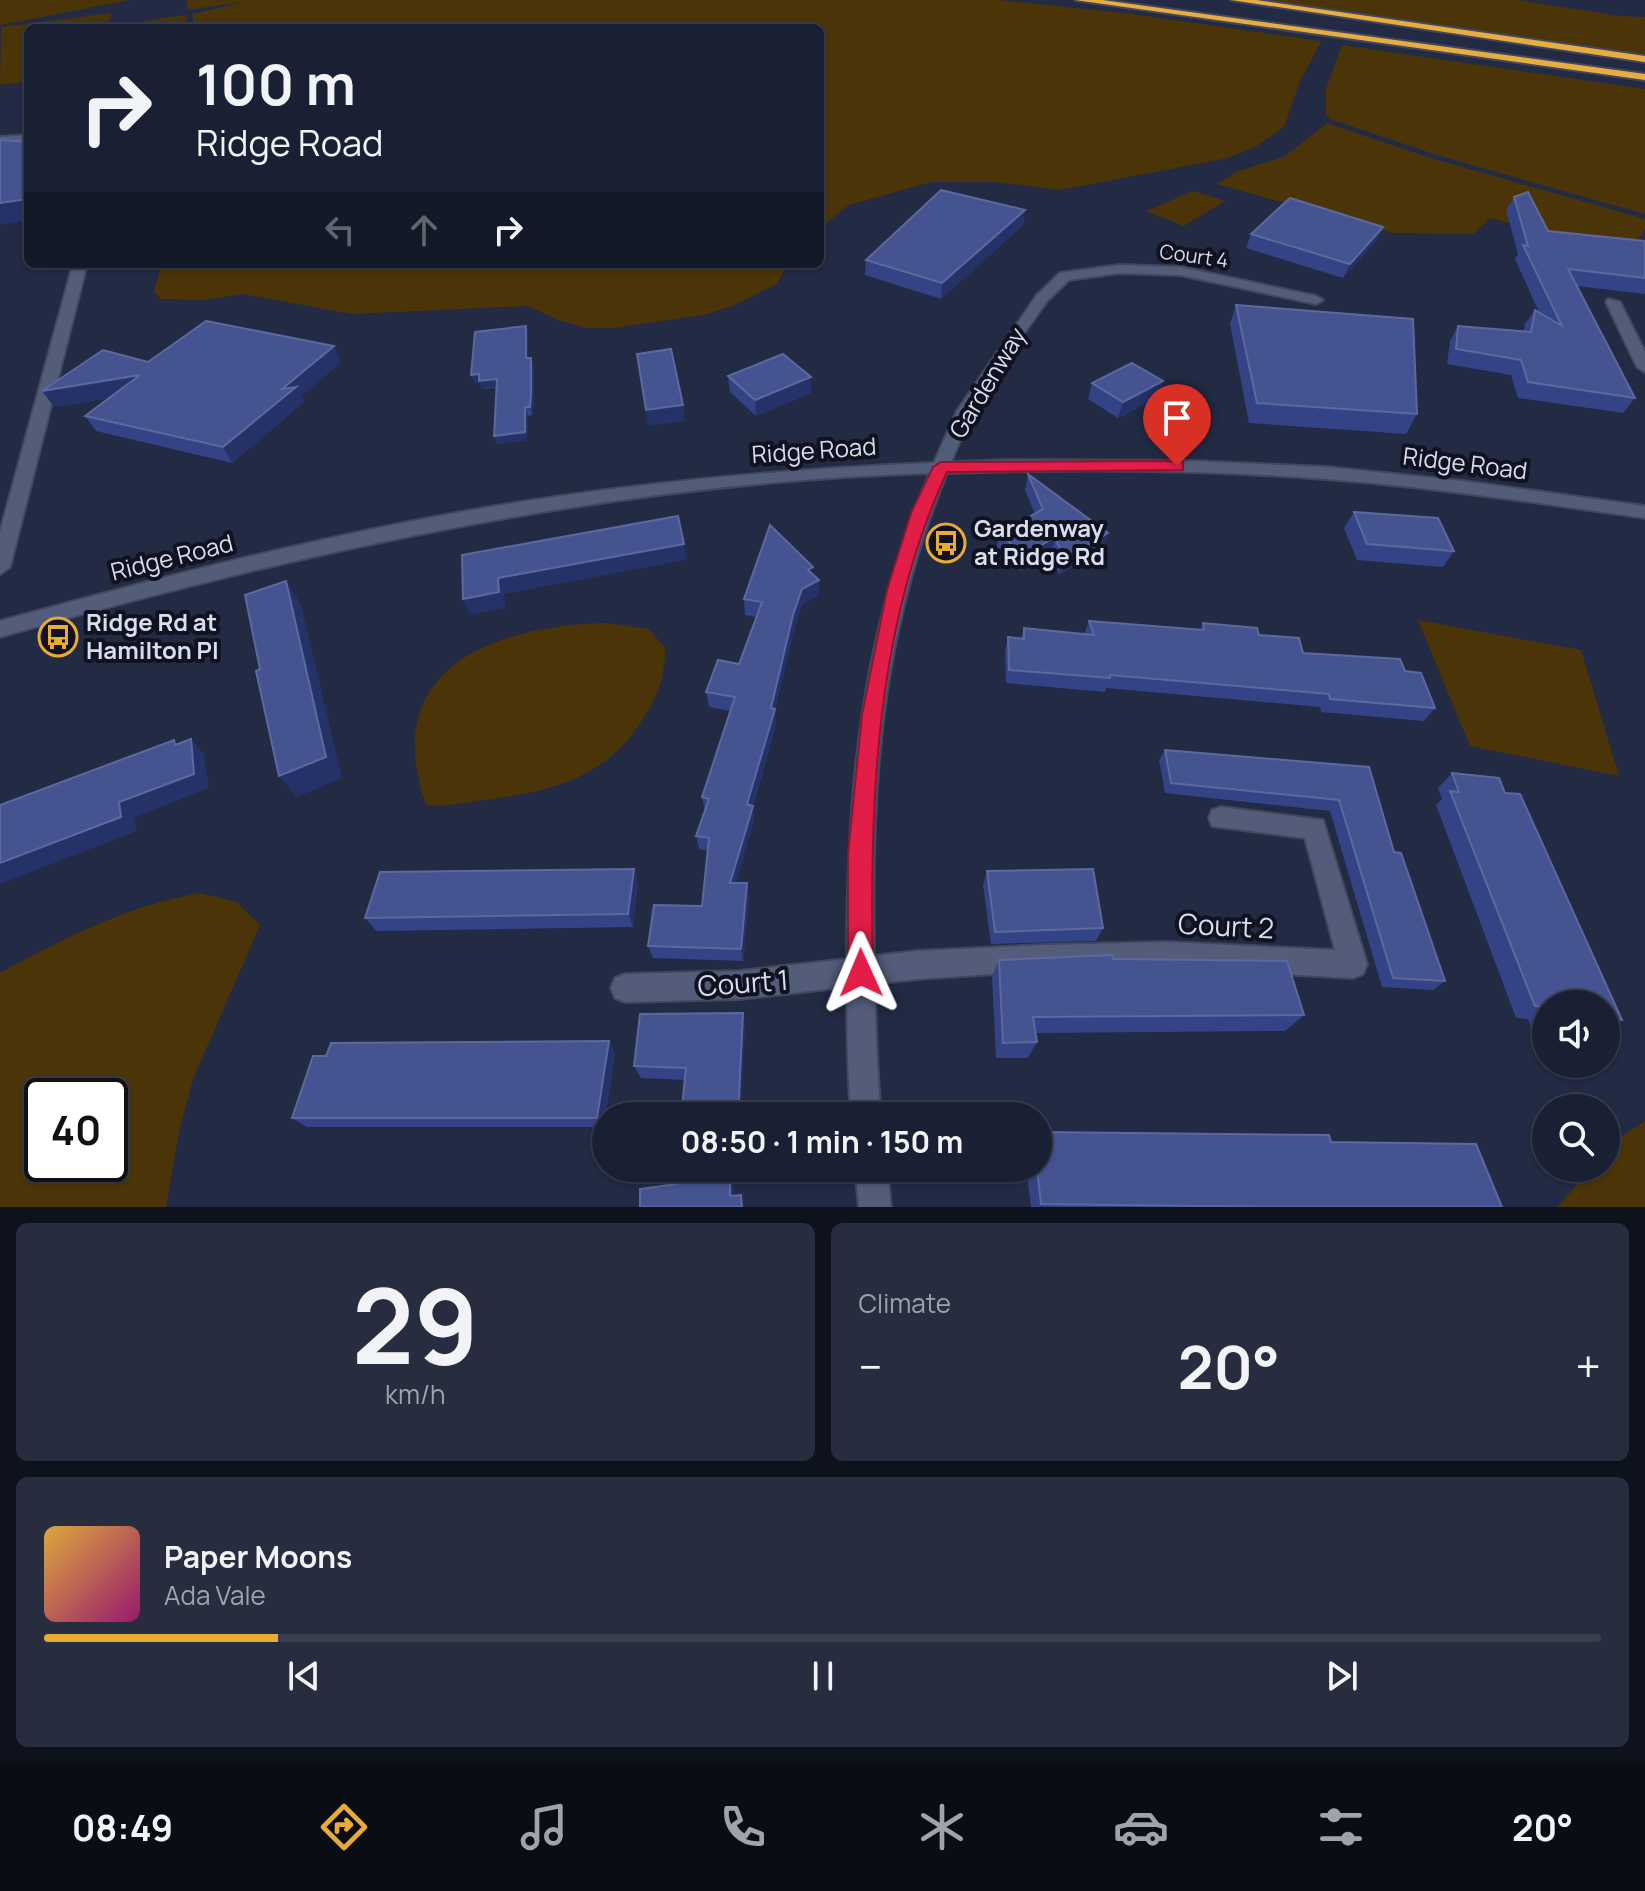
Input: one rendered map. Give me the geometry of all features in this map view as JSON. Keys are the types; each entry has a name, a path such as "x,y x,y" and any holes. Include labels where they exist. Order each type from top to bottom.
{"highway":[{"path":"1080,0 1645,77"},
{"path":"1236,0 1645,59"}],"street":[{"path":"0,140 24,138"},
{"path":"0,567 79,268"},
{"name":"Court 4","path":"1065,276 1120,269 1180,271 1316,300"},
{"name":"Gardenway","path":"866,1102 859,854 872,715 896,590 919,513 965,411 1042,298 1065,276"},
{"path":"1613,302 1645,367"},
{"name":"Ridge Road","path":"0,629 213,571 464,518 738,480 941,467 1177,466 1282,470 1389,479 1645,512"},
{"name":"Court 2","path":"861,973 945,963 1150,956 1353,964 1314,828 1221,818"},
{"name":"Court 1","path":"625,988 740,985 861,973"},
{"path":"872,1182 875,1207"}],"shaded area":[{"path":"0,0 130,0 0,25"},
{"path":"186,0 999,0 1133,14 1321,41 1300,81 1284,127 1255,147 1228,158 1060,190 996,182 931,182 849,205 824,225 824,24 193,24 193,14 248,1 188,10"},
{"path":"1236,0 1517,0 1619,16 1645,17 1645,56"},
{"path":"111,13 109,24 25,24"},
{"path":"186,15 187,24 123,24"},
{"path":"24,24 24,82 0,85 1,27"},
{"path":"1342,45 1645,89 1645,214 1437,155 1330,119 1326,113 1326,89"},
{"path":"1327,123 1427,157 1645,219 1645,229 1635,244 1546,232 1490,218 1473,234 1392,233 1217,184 1238,171 1284,157"},
{"path":"1193,191 1225,201 1184,226 1146,211"},
{"path":"161,268 785,268 778,283 735,305 704,315 612,328 587,328 558,320 528,306 352,314 243,294 205,300 161,299 154,292"},
{"path":"1418,620 1581,650 1619,776 1470,746"},
{"path":"606,623 649,629 665,648 664,669 656,695 641,722 622,746 601,764 553,786 500,798 443,806 426,805 415,758 418,719 432,688 456,664 487,646 523,633"},
{"path":"200,893 236,902 260,925 193,1079 179,1132 166,1207 0,1207 0,973 97,925 147,906"},
{"path":"1645,1121 1645,1207 1557,1207 1579,1182 1620,1182 1620,1139"}],"building":[{"path":"0,140 24,142 24,200 0,203"},
{"path":"941,190 1025,210 942,283 866,260"},
{"path":"1528,192 1548,231 1645,241 1645,278 1568,269 1635,398 1528,382 1521,360 1456,349 1458,326 1531,332 1535,310 1562,326 1523,245 1528,246 1514,197"},
{"path":"1290,198 1383,227 1350,264 1251,234"},
{"path":"1236,305 1413,319 1417,414 1257,403"},
{"path":"206,321 334,346 282,389 296,387 223,447 85,416 140,375 42,391 103,350 148,362"},
{"path":"526,326 526,358 531,358 531,393 530,407 525,407 525,432 494,436 497,379 479,381 479,374 471,375 475,332"},
{"path":"671,349 683,405 646,410 637,354"},
{"path":"783,354 811,377 755,400 728,376"},
{"path":"1132,363 1163,381 1123,402 1092,383"},
{"path":"1028,474 1108,533 1064,559 1055,537 1025,555 999,534 1043,509"},
{"path":"1354,512 1438,518 1454,551 1367,544"},
{"path":"678,516 684,544 498,578 499,592 463,599 462,555"},
{"path":"770,525 813,567 808,570 819,580 802,589 793,615 771,708 775,709 747,804 753,806 730,883 747,883 741,949 648,946 654,905 702,906 709,838 696,836 709,799 702,797 735,697 706,692 718,660 739,664 762,602 744,599"},
{"path":"286,581 326,757 279,776 256,671 260,669 245,595"},
{"path":"1089,621 1204,630 1203,623 1257,628 1259,635 1299,638 1303,653 1400,659 1405,671 1421,673 1435,708 1330,699 1329,694 1110,675 1110,678 1009,670 1008,637 1024,639 1024,628 1094,635"},
{"path":"191,739 194,774 119,802 121,817 0,863 0,805 174,740 175,745"},
{"path":"1165,750 1369,767 1394,852 1401,853 1445,981 1393,978 1339,800 1171,783"},
{"path":"1452,773 1499,778 1505,793 1520,794 1608,990 1532,990 1532,998 1450,791 1459,792"},
{"path":"634,869 628,914 365,918 380,872"},
{"path":"1093,869 1103,928 995,932 987,871"},
{"path":"1112,955 1113,959 1287,961 1304,1015 1033,1017 1037,1042 1003,1043 999,960"},
{"path":"743,1013 739,1102 682,1102 686,1068 634,1066 640,1014"},
{"path":"609,1041 599,1102 592,1102 592,1118 292,1118 313,1056 326,1056 331,1043"},
{"path":"1052,1132 1329,1135 1331,1142 1476,1144 1502,1207 1274,1207 1041,1204 1039,1182 1052,1182"},
{"path":"730,1182 730,1196 741,1195 742,1207 640,1207 640,1189"}],"place":[{"name":"Gardenway at Ridge Rd","path":"946,543"},
{"name":"Ridge Rd at Hamilton Pl","path":"58,637"}],"route":[{"path":"861,973 859,854 872,715 896,590 919,513 941,467 993,464 1177,466"}]}
